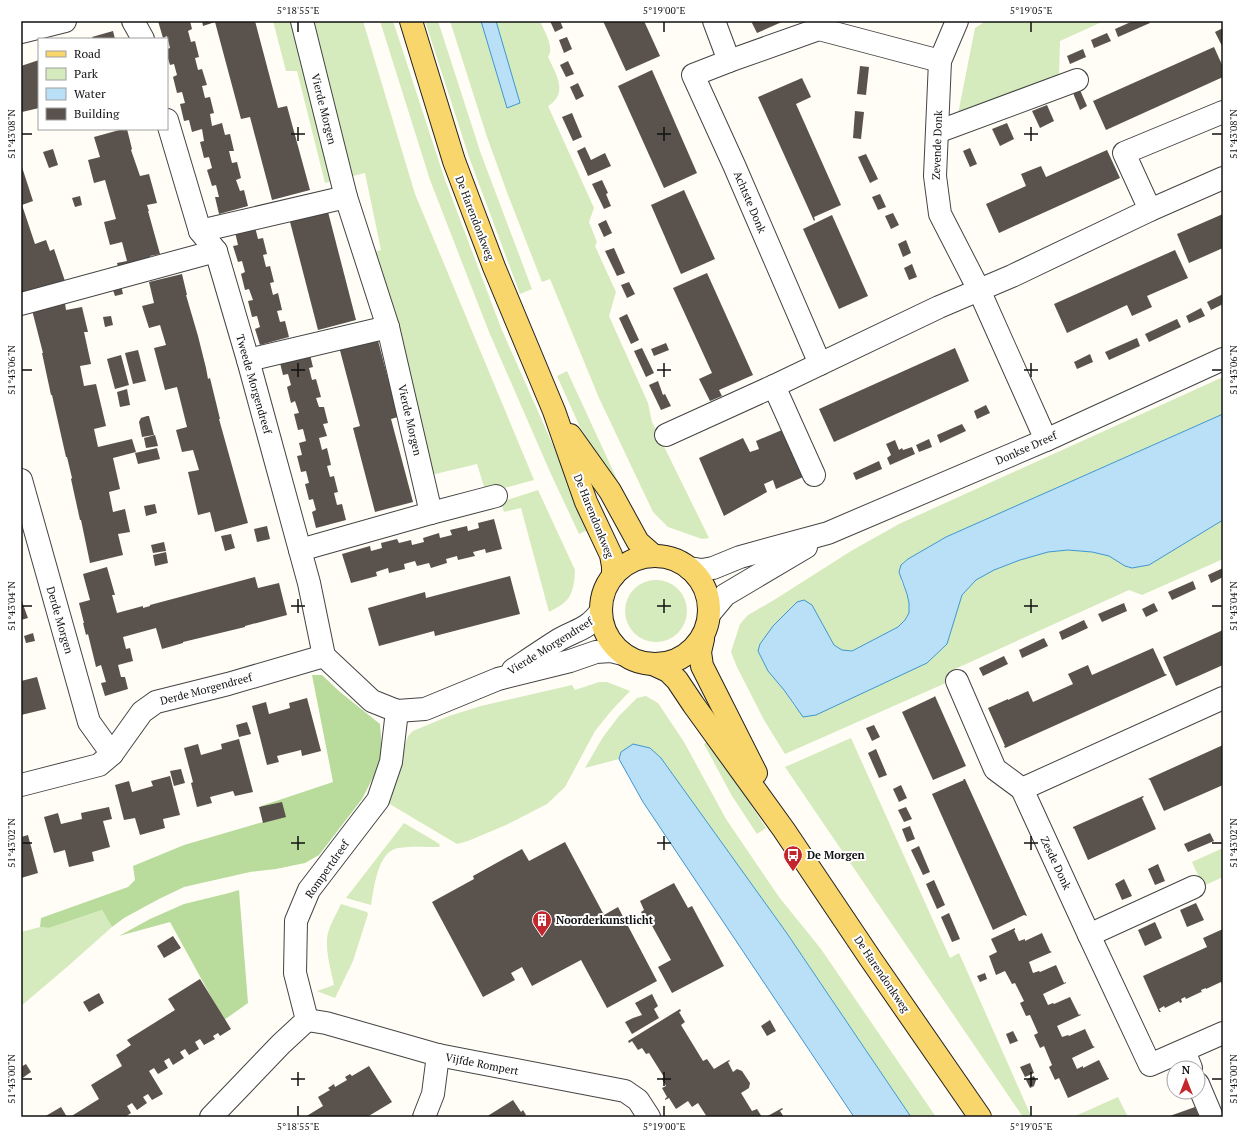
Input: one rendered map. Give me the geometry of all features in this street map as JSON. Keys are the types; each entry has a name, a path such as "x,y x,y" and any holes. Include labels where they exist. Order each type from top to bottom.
{"main road":[{"name":"De Harendonkweg","path":"411,21 454,161 494,267 554,411 586,502 611,555 613,576"},
{"name":"De Harendonkweg","path":"554,411 610,491 638,542 644,549 654,556"},
{"path":"654,556 667,557 678,561 689,568 698,577 705,588 709,600 710,613 708,626 702,639 690,653 674,662 655,665 638,662 623,654 614,646 602,624 602,599 606,587 613,576 631,562 654,556"},
{"name":"De Harendonkweg","path":"702,639 700,652 702,666 784,830"},
{"name":"De Harendonkweg","path":"655,665 668,671 678,680 693,704 784,830 980,1117"}],"street":[{"path":"21,32 65,21"},
{"path":"133,21 142,38"},
{"name":"Vierde Morgen","path":"302,21 346,197 388,328 431,513"},
{"path":"714,21 729,61"},
{"path":"940,61 957,21"},
{"name":"Achtste Donk","path":"820,364 737,172 693,75 819,30 940,61"},
{"name":"Zevende Donk","path":"940,61 935,176 940,214 979,290 1046,440"},
{"path":"937,132 1077,80"},
{"path":"1150,210 1124,153 1223,112"},
{"name":"Tweede Morgendreef","path":"168,123 200,231 216,250 300,550 324,656"},
{"path":"666,435 774,386 939,307 1223,178"},
{"path":"200,231 346,197"},
{"path":"21,304 216,250"},
{"path":"248,360 388,328"},
{"name":"Donkse Dreef","path":"689,568 702,570 713,568 740,558 828,533 1046,440 1223,359"},
{"path":"774,386 814,475"},
{"name":"Derde Morgen","path":"21,480 89,722 112,754"},
{"path":"300,550 496,496"},
{"name":"Donkse Dreef","path":"710,613 725,595 751,581 828,533"},
{"name":"Vierde Morgendreef","path":"498,679 561,638 585,627 601,612"},
{"name":"Vierde Morgendreef","path":"324,656 372,701 397,711 425,709 498,679 570,661 596,652 611,651 623,654"},
{"name":"Derde Morgendreef","path":"21,785 99,765 112,754 142,712 156,702 228,684 324,656"},
{"path":"957,681 995,769 1022,789 1223,698"},
{"name":"Rompertdreef","path":"307,1020 294,973 296,921 309,890 378,800 391,762 397,711"},
{"name":"Zesde Donk","path":"1022,789 1150,1065 1166,1063"},
{"path":"1089,935 1194,887"},
{"path":"211,1117 281,1044 307,1020"},
{"name":"Vijfde Rompert","path":"307,1020 326,1023 438,1055 625,1091 638,1100 649,1117"},
{"name":"Zesde Donk","path":"1187,1060 1223,1033"},
{"path":"424,1117 433,1094 438,1055"},
{"path":"1205,1100 1212,1117"}],"green space":[{"path":"273,21 363,21 415,194 534,480 486,493 477,464 427,476 360,255 381,250 365,173 325,183 297,71 286,71"},
{"path":"380,21 393,21 444,177 501,328 590,529 579,534 550,472 489,332 430,180"},
{"path":"425,21 438,21 481,154 532,289 520,294 469,157"},
{"path":"450,21 540,21 550,44 550,53 548,57 559,83 558,95 548,106 594,208 589,222 597,242 595,246 616,292 609,316 648,403 652,422 709,538 702,539 668,527 653,512 599,398 550,279 542,282 487,137"},
{"path":"986,21 1104,21 1060,41 1059,75 958,114 975,28"},
{"path":"567,371 622,490 619,491 580,427 557,376"},
{"path":"1223,377 1223,414 946,537 908,559 901,565 901,581 907,594 909,613 898,627 852,651 842,650 834,645 812,605 784,690 795,707 947,644 962,595 976,580 994,570 1020,560 1048,552 1068,550 1092,552 1109,556 1125,566 1133,568 1149,565 1223,520 1223,559 1142,595 1129,590 955,669 948,682 785,754 764,720 731,652 740,624 748,615 851,551 899,524"},
{"path":"538,490 575,570 575,578 570,595 566,601 549,612 521,508 504,512 501,502"},
{"path":"650,580 662,580 678,589 685,599 687,611 685,623 678,633 662,642 650,642 639,637 630,628 625,617 625,605 630,594 639,585"},
{"path":"312,675 322,675 340,692 380,724 382,750 377,770 362,799 319,855 305,863 276,869 250,872 184,887 124,918 112,927 102,910 49,928 40,927 41,918 128,887 135,880 133,866 184,845 263,822 261,806 333,782"},
{"path":"599,682 607,682 630,691 595,731 565,787 547,804 506,825 457,844 388,803 396,781 408,736 413,731 449,716 481,706 572,685 575,690"},
{"path":"646,696 658,703 684,742 726,819 779,897 821,949 936,1117 911,1117 786,932 621,752 619,759 585,768 603,737 619,716 637,698"},
{"path":"851,738 950,958 959,953 1031,1116 1023,1117 785,767"},
{"path":"707,742 766,828 757,834 732,796 704,744"},
{"path":"404,823 438,843 440,845 439,847 403,847 391,851 385,856 378,872 371,905 346,898"},
{"path":"1223,848 1223,877 1203,886 1192,862"},
{"path":"239,890 248,1003 224,1020 170,922 119,936 150,919 184,904"},
{"path":"341,904 367,912 368,914 353,961 335,998 317,991 334,985 328,956 327,939"},
{"path":"102,910 112,927 21,1006 21,932 40,927 49,928"},
{"path":"1118,1097 1128,1117 1073,1117"}],"water":[{"path":"481,21 496,21 520,103 507,108"},
{"path":"1223,414 1223,520 1149,565 1132,568 1125,566 1109,556 1092,552 1068,550 1048,552 1020,560 994,570 976,580 962,595 947,644 927,663 816,715 803,717 784,690 768,671 758,651 760,644 773,626 797,602 804,600 812,605 834,645 842,650 852,651 898,627 905,620 909,613 909,603 899,572 901,565 908,559 946,537"},
{"path":"633,744 650,748 661,758 786,932 911,1117 854,1117 643,802 619,759 621,752"}],"building":[{"path":"158,21 190,21 192,29 188,31 191,42 195,41 199,57 195,58 198,70 202,69 207,85 202,86 205,98 210,97 214,113 210,114 212,126 222,123 225,135 230,134 234,151 229,151 232,163 237,162 241,178 236,180 240,191 244,190 248,206 219,214 215,197 219,197 216,185 212,186 207,170 212,168 209,157 204,158 200,142 204,141 202,129 192,132 189,120 184,121 180,104 185,103 182,92 177,93 173,77 177,75 174,64 170,65 168,58 168,49 170,48 168,38 167,36 163,38"},
{"path":"202,21 255,21 278,108 287,106 310,190 272,200 250,117 241,119 215,22 203,26"},
{"path":"550,21 560,21 563,28 555,32"},
{"path":"603,21 644,21 660,56 626,71"},
{"path":"751,21 784,21 757,33"},
{"path":"1133,21 1149,21 1150,23 1118,37 1115,29"},
{"path":"1223,28 1223,48 1215,32"},
{"path":"113,31 115,38 92,38"},
{"path":"1107,33 1111,41 1094,48 1091,40"},
{"path":"567,37 572,49 564,53 559,40"},
{"path":"1214,47 1223,67 1223,77 1106,130 1093,101"},
{"path":"1083,49 1086,57 1070,64 1067,56"},
{"path":"38,60 38,108 22,112 21,109 21,66"},
{"path":"568,61 574,74 566,77 560,65"},
{"path":"860,66 869,67 866,95 857,94"},
{"path":"652,70 697,173 664,188 618,86"},
{"path":"802,78 811,97 796,104 841,205 814,217 814,221 758,97"},
{"path":"578,83 584,96 576,100 570,87"},
{"path":"1080,90 1087,106 1080,110 1073,93"},
{"path":"1047,105 1054,121 1040,128 1032,111"},
{"path":"855,111 864,112 861,139 853,138"},
{"path":"572,113 582,137 573,141 562,117"},
{"path":"1007,123 1014,139 1000,146 992,129"},
{"path":"119,130 127,130 131,150 140,176 149,174 157,203 147,205 160,254 150,256 151,262 119,271 117,263 127,261 122,242 110,245 104,222 116,219 105,180 94,183 88,160 100,157 94,137"},
{"path":"585,147 591,160 605,153 611,166 588,176 577,151"},
{"path":"970,148 977,164 970,167 963,151"},
{"path":"53,149 58,165 49,168 43,152"},
{"path":"1107,150 1120,178 999,233 986,204 1026,186 1021,174 1041,166 1046,177"},
{"path":"866,154 878,179 870,183 858,157"},
{"path":"21,164 33,201 22,205 35,244 46,240 50,251 54,249 66,284 21,295"},
{"path":"602,180 608,193 606,194 611,206 604,209 592,184"},
{"path":"684,190 715,259 681,274 651,205"},
{"path":"880,194 886,207 878,210 872,197"},
{"path":"80,196 82,205 75,207 72,198"},
{"path":"327,208 356,320 318,330 289,218"},
{"path":"893,213 899,225 891,229 885,216"},
{"path":"1223,214 1223,248 1189,263 1177,234"},
{"path":"832,215 868,296 839,309 803,229"},
{"path":"606,220 612,233 604,237 598,224"},
{"path":"255,227 258,239 263,238 267,254 263,255 266,267 270,266 274,282 270,283 273,295 278,293 282,310 277,311 280,322 285,321 289,337 260,345 255,329 260,327 257,316 252,317 248,301 253,300 249,289 245,290 241,274 245,272 242,261 238,262 233,246 238,245 235,232"},
{"path":"906,240 911,253 903,257 898,244"},
{"path":"614,248 625,273 617,276 605,251"},
{"path":"1175,250 1188,278 1147,296 1152,307 1132,316 1127,305 1067,333 1054,304"},
{"path":"912,264 917,277 909,280 904,268"},
{"path":"707,273 753,375 719,390 722,396 710,401 699,379 712,373 673,288"},
{"path":"182,274 208,379 210,378 219,419 248,523 215,532 210,512 198,515 188,472 199,470 193,450 182,452 176,430 187,427 177,387 165,390 154,348 166,345 160,325 149,328 142,306 154,303 149,282"},
{"path":"629,282 635,294 627,298 621,285"},
{"path":"121,285 123,294 115,296 112,287"},
{"path":"1223,294 1223,304 1211,310 1207,302"},
{"path":"65,303 66,310 82,307 88,332 84,332 91,364 80,366 84,386 96,384 106,426 94,429 98,447 132,439 136,452 113,458 120,489 109,492 113,512 125,509 130,532 118,534 123,555 90,563 72,478 51,395 43,353 32,310"},
{"path":"1201,308 1205,316 1189,323 1186,316"},
{"path":"627,314 639,340 631,344 619,318"},
{"path":"111,316 113,325 105,327 103,317"},
{"path":"1177,319 1181,327 1149,342 1145,334"},
{"path":"376,333 398,417 391,419 413,502 375,512 353,428 360,426 338,343"},
{"path":"1137,338 1140,346 1109,360 1105,352"},
{"path":"666,343 669,350 654,356 651,349"},
{"path":"642,348 654,373 646,377 634,351"},
{"path":"955,348 969,381 834,442 819,409"},
{"path":"138,350 146,381 133,384 125,353"},
{"path":"309,351 313,367 309,368 312,380 316,379 321,397 316,398 319,407 324,407 328,423 323,424 327,436 319,438 322,450 327,448 331,465 327,466 330,477 334,476 338,492 334,493 337,505 342,504 346,520 316,528 312,512 316,510 313,499 309,500 305,484 309,483 306,471 301,472 297,456 302,455 299,443 306,441 303,429 298,430 294,414 299,413 295,401 291,403 287,387 291,385 288,374 283,375 279,359"},
{"path":"1090,354 1093,362 1077,369 1074,362"},
{"path":"121,355 129,385 115,389 107,359"},
{"path":"658,381 663,395 665,394 671,406 661,410 649,385"},
{"path":"127,389 130,405 120,407 117,392"},
{"path":"986,405 990,413 977,419 974,411"},
{"path":"149,416 154,435 142,437 139,422 141,418"},
{"path":"962,424 966,431 940,443 937,435"},
{"path":"782,430 803,477 776,489 773,480 764,484 767,492 724,516 699,458 743,438 750,452 759,449 756,441"},
{"path":"155,435 158,446 146,448 144,438"},
{"path":"929,439 932,447 919,452 916,445"},
{"path":"895,440 899,450 902,448 903,450 912,447 915,454 890,465 887,458 891,455 886,444"},
{"path":"157,448 160,459 138,464 135,453"},
{"path":"879,461 882,469 856,480 853,473"},
{"path":"155,504 157,513 146,516 144,506"},
{"path":"494,519 502,549 486,553 485,549 473,552 475,556 458,560 457,556 446,559 447,563 431,568 429,563 417,566 415,561 404,564 405,569 389,573 388,568 376,572 377,576 351,583 342,554 370,546 371,551 382,548 381,543 397,539 399,543 411,540 412,545 424,542 423,538 439,533 440,538 452,535 450,530 467,526 468,531 479,528 478,523"},
{"path":"267,526 270,539 257,542 254,529"},
{"path":"231,534 235,548 225,551 221,536"},
{"path":"164,542 166,551 153,553 151,545"},
{"path":"166,552 168,563 155,566 153,555"},
{"path":"107,567 115,595 112,595 117,613 143,606 143,608 255,577 258,588 279,583 287,615 183,642 162,649 156,628 123,637 126,649 130,648 133,661 118,665 121,677 125,677 128,689 105,696 101,683 106,682 101,665 96,667 88,634 86,635 79,603 90,600 83,574"},
{"path":"1223,568 1223,577 1211,583 1208,575"},
{"path":"510,576 520,614 435,636 434,631 379,646 368,608 425,592 426,598"},
{"path":"1193,581 1196,589 1172,600 1168,592"},
{"path":"21,599 28,618 21,620"},
{"path":"1124,603 1127,611 1102,622 1098,614"},
{"path":"1154,603 1158,611 1146,617 1142,609"},
{"path":"1084,620 1088,628 1062,640 1059,632"},
{"path":"1223,630 1223,665 1176,686 1163,657"},
{"path":"33,633 35,641 26,643 24,636"},
{"path":"1044,638 1048,646 1022,658 1019,650"},
{"path":"1153,648 1165,674 1167,675 1005,748 988,708 1028,691 1033,702 1073,684 1068,674 1088,665 1092,675"},
{"path":"1004,656 1008,664 983,676 979,668"},
{"path":"37,677 46,709 21,715 21,681"},
{"path":"935,696 966,766 933,780 902,712"},
{"path":"307,698 321,751 302,756 301,750 277,756 279,762 267,765 252,706 266,702 269,714 290,708 289,703"},
{"path":"247,722 251,734 239,737 236,725"},
{"path":"874,725 880,737 872,741 866,728"},
{"path":"239,739 253,792 235,796 233,791 210,797 212,803 197,807 191,783 193,782 184,748 198,744 201,755 222,749 221,744"},
{"path":"1223,745 1223,785 1164,811 1150,780 1148,779"},
{"path":"876,749 887,775 879,778 868,753"},
{"path":"181,769 185,783 174,786 170,771"},
{"path":"170,776 180,815 163,819 165,828 140,835 135,818 124,820 115,785 129,781 132,792 153,786 151,781"},
{"path":"963,779 965,779 1027,916 1024,915 993,930 932,794 964,780"},
{"path":"901,785 907,798 899,802 893,789"},
{"path":"1143,796 1144,797 1142,798 1156,829 1088,860 1073,827"},
{"path":"282,802 286,817 263,823 259,807"},
{"path":"109,807 112,819 103,821 110,847 92,852 94,861 69,867 65,850 54,853 44,817 58,813 61,824 82,819 81,813"},
{"path":"906,807 912,819 904,822 898,810"},
{"path":"910,826 915,839 907,842 902,829"},
{"path":"1210,833 1214,841 1188,852 1184,844"},
{"path":"28,835 38,873 21,878 21,837"},
{"name":"Noorderkunstlicht","path":"565,842 604,915 618,907 657,981 607,1008 581,960 532,986 522,967 511,973 515,980 483,997 432,902 474,879 473,876 522,849 529,861"},
{"path":"919,846 930,872 923,875 911,850"},
{"path":"1158,864 1165,881 1155,885 1148,869"},
{"path":"1124,879 1132,896 1122,900 1115,884"},
{"path":"934,880 945,905 937,909 926,884"},
{"path":"674,883 688,908 692,906 724,966 672,993 658,967 671,960 651,924 648,925 641,912 644,910 640,901"},
{"path":"1196,903 1204,920 1187,927 1180,910"},
{"path":"949,913 960,939 952,942 941,917"},
{"path":"1155,922 1162,938 1145,946 1138,930"},
{"path":"1015,928 1014,930 1019,941 1025,939 1025,941 1042,933 1050,951 1052,952 1029,962 1033,973 1040,972 1056,965 1064,983 1066,982 1043,994 1048,1005 1070,997 1079,1015 1081,1015 1057,1026 1062,1037 1069,1036 1085,1029 1093,1046 1095,1047 1072,1058 1077,1069 1083,1066 1083,1068 1099,1060 1109,1078 1068,1098 1059,1078 1055,1080 1049,1067 1052,1065 1044,1046 1040,1048 1034,1035 1038,1033 1030,1015 1026,1016 1020,1003 1024,1001 1015,983 1012,984 1005,971 996,975 989,956 997,952 991,939"},
{"path":"1223,929 1223,986 1221,982 1201,990 1202,993 1201,992 1186,999 1185,997 1181,999 1182,1002 1180,1003 1179,1001 1165,1008 1164,1006 1159,1009 1161,1012 1159,1012 1143,976 1207,947 1203,938"},
{"path":"173,936 181,948 164,958 157,946"},
{"path":"985,973 987,979 980,982 977,976"},
{"path":"200,979 231,1029 220,1036 218,1033 213,1036 215,1039 204,1045 200,1039 195,1042 199,1049 189,1055 185,1049 180,1052 184,1058 173,1065 169,1058 164,1061 168,1068 158,1074 154,1068 149,1071 163,1094 152,1100 148,1094 143,1097 147,1103 137,1110 132,1103 127,1106 131,1113 125,1117 70,1117 99,1099 91,1085 122,1066 116,1055 131,1045 127,1040 175,1010 168,999"},
{"path":"99,993 104,1003 89,1012 83,1002"},
{"path":"652,994 658,1006 654,1009 659,1018 632,1034 625,1022 642,1015 635,1003"},
{"path":"680,1009 681,1011 679,1012 685,1022 681,1025 703,1061 707,1059 714,1069 729,1060 730,1061 728,1062 733,1072 737,1069 742,1071 750,1083 749,1088 741,1093 752,1111 757,1109 762,1117 707,1117 698,1103 692,1107 688,1101 676,1109 669,1098 665,1100 667,1097 662,1088 666,1086 662,1079 664,1077 649,1053 646,1054 642,1048 638,1050 632,1041 629,1043 628,1041"},
{"path":"770,1020 776,1031 767,1036 761,1026"},
{"path":"1013,1031 1018,1041 1010,1044 1006,1034"},
{"path":"1030,1063 1034,1073 1025,1077 1020,1067"},
{"path":"26,1064 31,1072 21,1079 21,1067"},
{"path":"369,1066 392,1102 367,1117 305,1117 323,1106 318,1097 330,1090 328,1088 334,1084 335,1087 347,1080 345,1077 350,1074 352,1076"},
{"path":"1034,1076 1036,1080 1034,1086 1030,1088 1026,1080"},
{"path":"513,1100 521,1112 523,1110 526,1115 523,1117 486,1117"},
{"path":"61,1107 67,1117 44,1117"},
{"path":"1195,1107 1199,1117 1167,1117"},
{"path":"782,1108 783,1109 780,1111 784,1117 766,1117"}],"place":[{"name":"De Morgen","path":"793,872"},
{"name":"Noorderkunstlicht","path":"542,937"}]}
